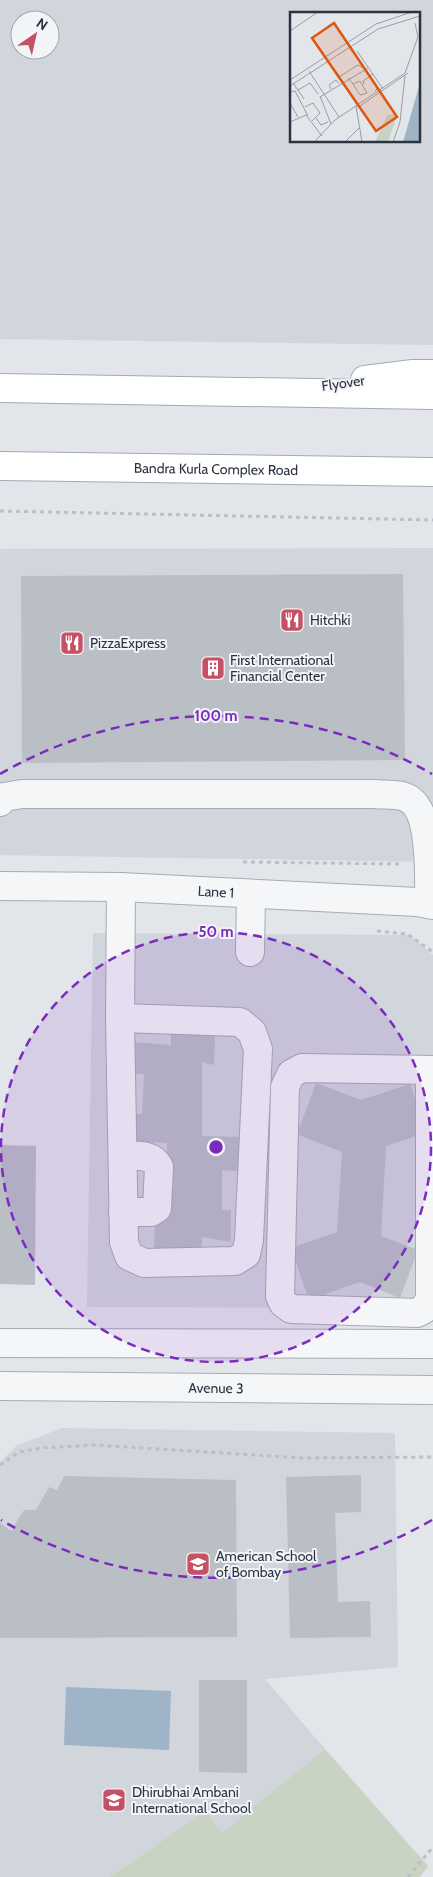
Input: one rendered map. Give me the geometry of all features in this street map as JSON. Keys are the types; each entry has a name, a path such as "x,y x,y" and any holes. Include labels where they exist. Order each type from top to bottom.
{"main road":[{"name":"Flyover","path":"272,392 423,374"},
{"path":"0,388 433,395"},
{"name":"Bandra Kurla Complex Road","path":"0,466 433,472"}],"street":[{"path":"0,802 4,797 31,794 375,794 406,797 419,807 428,830 431,905"},
{"name":"Lane 1","path":"0,886 122,888 431,905"},
{"path":"120,1018 240,1022 252,1032 258,1049 249,1240 246,1254 235,1261 144,1263 130,1256 124,1242 120,1018 122,888"},
{"path":"250,952 251,894"},
{"path":"302,1068 432,1070 430,1299 428,1304 417,1313 305,1311 291,1309 283,1303 280,1296 285,1087 292,1074 302,1068"},
{"path":"123,1156 149,1156 156,1160 159,1166 157,1208 151,1212 123,1212"},
{"path":"305,1311 307,1344"},
{"path":"0,1343 433,1344"},
{"name":"Avenue 3","path":"0,1386 433,1390"}],"path":[{"path":"0,511 433,520"},
{"path":"0,1465 19,1452 40,1448 94,1445 302,1458 433,1457"},
{"path":"408,1877 433,1847"}],"shaded area":[{"path":"0,0 433,0 433,345 0,339"},
{"path":"433,548 433,862 0,855 0,549"},
{"path":"93,933 410,935 433,955 433,1308 87,1307"},
{"name":"American School of Bombay","path":"62,1428 395,1433 398,1667 265,1679 325,1749 222,1832 260,1877 0,1877 0,1462 16,1446"}],"green space":[{"path":"325,1749 428,1866 420,1877 110,1877 205,1812 222,1832"}],"water":[{"path":"66,1687 171,1691 169,1750 64,1745"}],"building":[{"name":"First International Financial Center","path":"403,574 405,760 22,763 21,576"},
{"path":"171,1029 215,1032 214,1065 202,1062 202,1136 240,1137 238,1171 222,1170 222,1210 231,1210 231,1242 202,1237 201,1258 154,1256 155,1217 164,1217 167,1143 131,1142 131,1114 142,1114 144,1074 133,1074 134,1042 171,1045"},
{"path":"316,1083 361,1100 410,1084 426,1133 386,1146 381,1236 418,1250 400,1298 360,1282 309,1300 291,1248 337,1232 342,1152 297,1134"},
{"path":"0,1145 36,1146 35,1285 0,1284"},
{"path":"361,1475 361,1512 335,1513 338,1602 370,1601 371,1637 290,1638 286,1477"},
{"path":"64,1476 236,1480 237,1637 0,1638 0,1523 11,1531 24,1510 36,1510 49,1487 57,1490"},
{"path":"199,1680 247,1680 247,1773 199,1772"}],"place":[{"name":"Hitchki","path":"292,620"},
{"name":"PizzaExpress","path":"72,643"},
{"name":"First International Financial Center","path":"213,668"},
{"name":"American School of Bombay","path":"198,1564"},
{"name":"Dhirubhai Ambani International School","path":"114,1800"}]}
